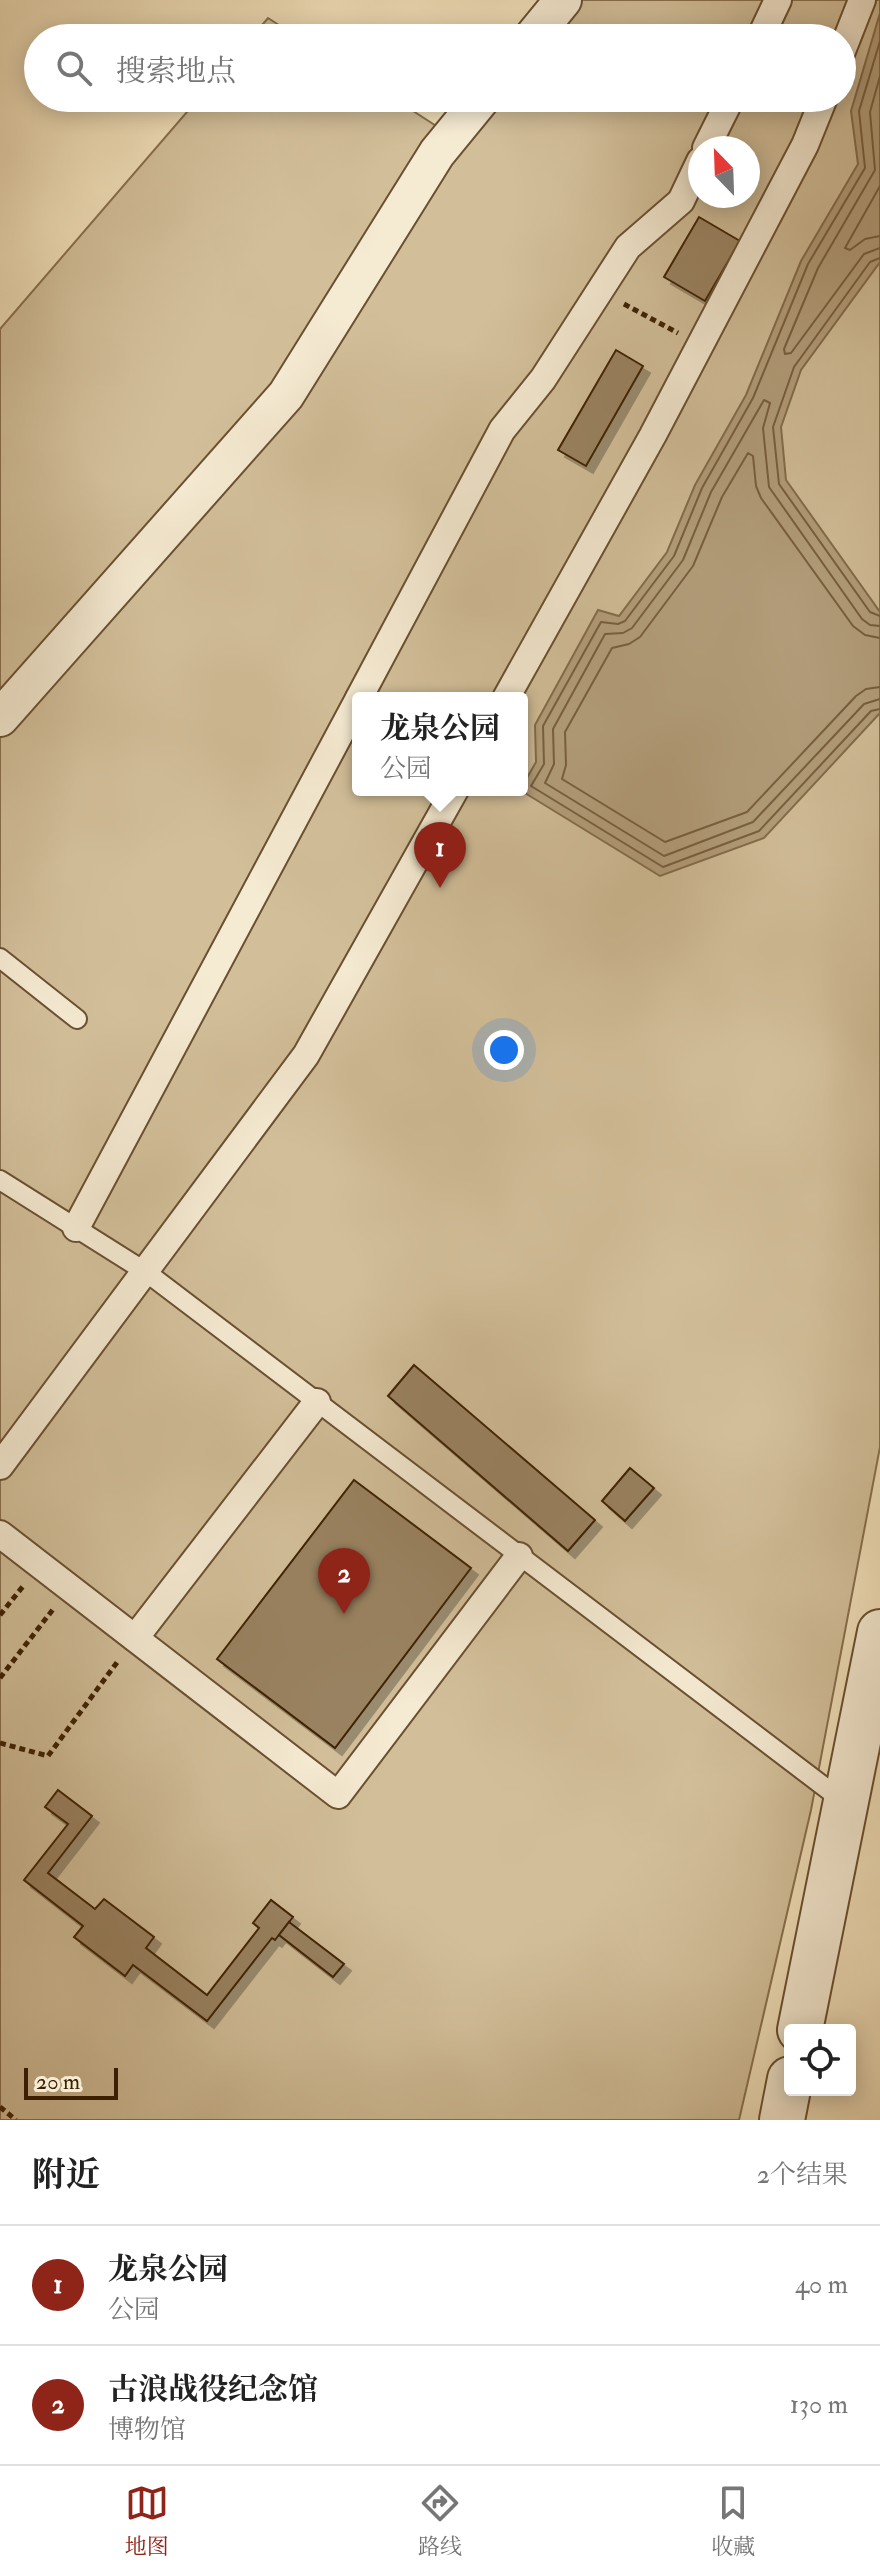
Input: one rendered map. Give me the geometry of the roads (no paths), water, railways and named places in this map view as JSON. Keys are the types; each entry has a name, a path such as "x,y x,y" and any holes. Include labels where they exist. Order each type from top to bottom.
{"street":[{"path":"543,24 563,0"},
{"path":"767,24 778,0"},
{"path":"853,24 862,0"},
{"path":"0,718 286,395 437,153 471,112"},
{"path":"712,136 724,112"},
{"path":"509,692 700,345 805,145 818,112"},
{"path":"363,692 502,430 543,379 628,247 681,201 688,186"},
{"path":"76,1228 352,712"},
{"path":"0,1466 306,1055 452,796"},
{"path":"135,1638 317,1402"},
{"path":"0,1534 338,1795 519,1556"},
{"path":"801,2024 880,1632"},
{"path":"782,2120 787,2096"}],"lane":[{"path":"0,958 77,1019"},
{"path":"0,1180 146,1272 845,1803"}],"water":[{"path":"880,13 880,262 801,370 781,427 786,480 880,612 880,713 764,838 660,876 528,795 528,776 536,762 535,725 598,610 619,616 667,552 695,485 746,395 801,261 858,164 851,112 856,112 856,94"}],"place":[{"name":"龙泉公园","path":"440,888"},
{"name":"古浪战役纪念馆","path":"344,1614"}]}
